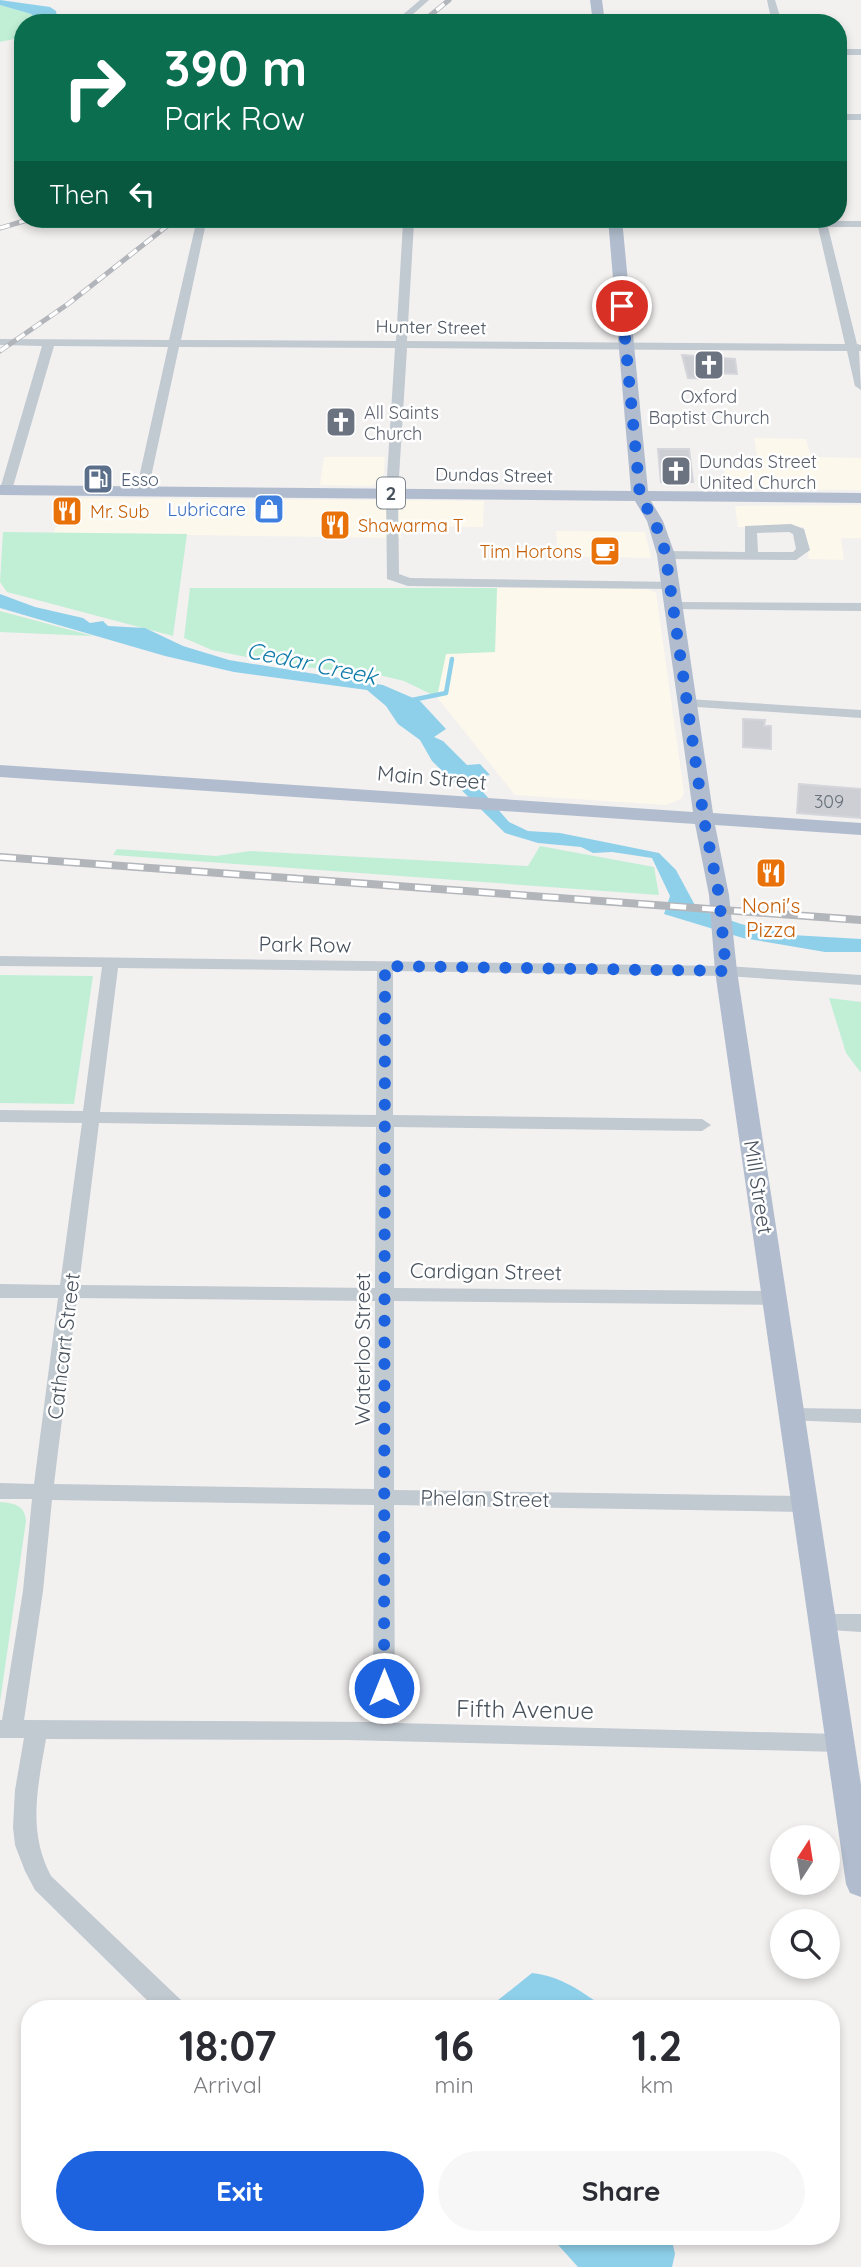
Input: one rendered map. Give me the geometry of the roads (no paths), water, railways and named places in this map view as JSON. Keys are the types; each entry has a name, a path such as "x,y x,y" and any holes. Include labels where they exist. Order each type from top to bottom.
{"main road":[{"path":"616,228 640,496"},
{"name":"Dundas Street","path":"2,492 861,498"},
{"name":"Mill Street","path":"640,496 655,522 666,555 671,585 776,1298 803,1504 861,1878"},
{"name":"Main Street","path":"0,771 861,830"}],"street":[{"path":"408,14 424,1"},
{"path":"142,491 202,228"},
{"path":"408,228 392,493 390,572 402,582 671,585"},
{"path":"824,228 856,348 861,386"},
{"name":"Hunter Street","path":"0,342 856,348"},
{"path":"0,356 20,342"},
{"path":"2,492 49,342"},
{"path":"666,555 752,555"},
{"path":"674,606 861,607"},
{"path":"687,702 861,714"},
{"name":"Park Row","path":"0,961 726,971 861,980"},
{"name":"Cathcart Street","path":"6,1729 33,1591 43,1492 111,962"},
{"name":"Waterloo Street","path":"384,1732 385,966"},
{"path":"0,1116 702,1125"},
{"name":"Cardigan Street","path":"0,1290 776,1298"},
{"path":"792,1415 861,1416"},
{"name":"Phelan Street","path":"0,1491 803,1504"},
{"path":"822,1623 861,1623"},
{"name":"Fifth Avenue","path":"6,1729 384,1732 839,1743"},
{"path":"36,1730 23,1818 29,1862 43,1883 164,2000"}],"water":[{"path":"0,0 50,7 56,14 31,14 0,5"},
{"name":"Cedar Creek","path":"0,594 35,607 83,618 90,623 103,621 108,626 145,628 183,646 229,660 383,685 420,701 446,729 434,737 443,741 467,765 480,764 490,775 482,776 477,785 509,822 528,831 560,833 659,853 676,870 697,909 741,924 792,935 861,939 861,952 825,952 743,938 664,914 670,896 652,858 612,852 593,853 581,847 538,843 505,833 432,761 420,740 398,724 386,706 367,690 234,672 165,656 0,608"},
{"path":"532,1973 562,1981 593,2000 498,2000"},
{"path":"558,2245 673,2245 675,2254 672,2267 578,2267"}],"waterway":[{"path":"412,700 446,693 452,659"}],"railway":[{"path":"432,14 449,0"},
{"path":"0,228 14,224"},
{"path":"0,351 68,304 165,228"},
{"path":"0,857 861,920"}],"place":[{"name":"Oxford Baptist Church","path":"709,365"},
{"name":"All Saints Church","path":"341,422"},
{"name":"Dundas Street United Church","path":"676,471"},
{"name":"Esso","path":"98,479"},
{"name":"Lubricare","path":"269,509"},
{"name":"Mr. Sub","path":"67,511"},
{"name":"Shawarma T","path":"335,525"},
{"name":"Tim Hortons","path":"605,551"},
{"name":"Noni's Pizza","path":"771,873"}]}
